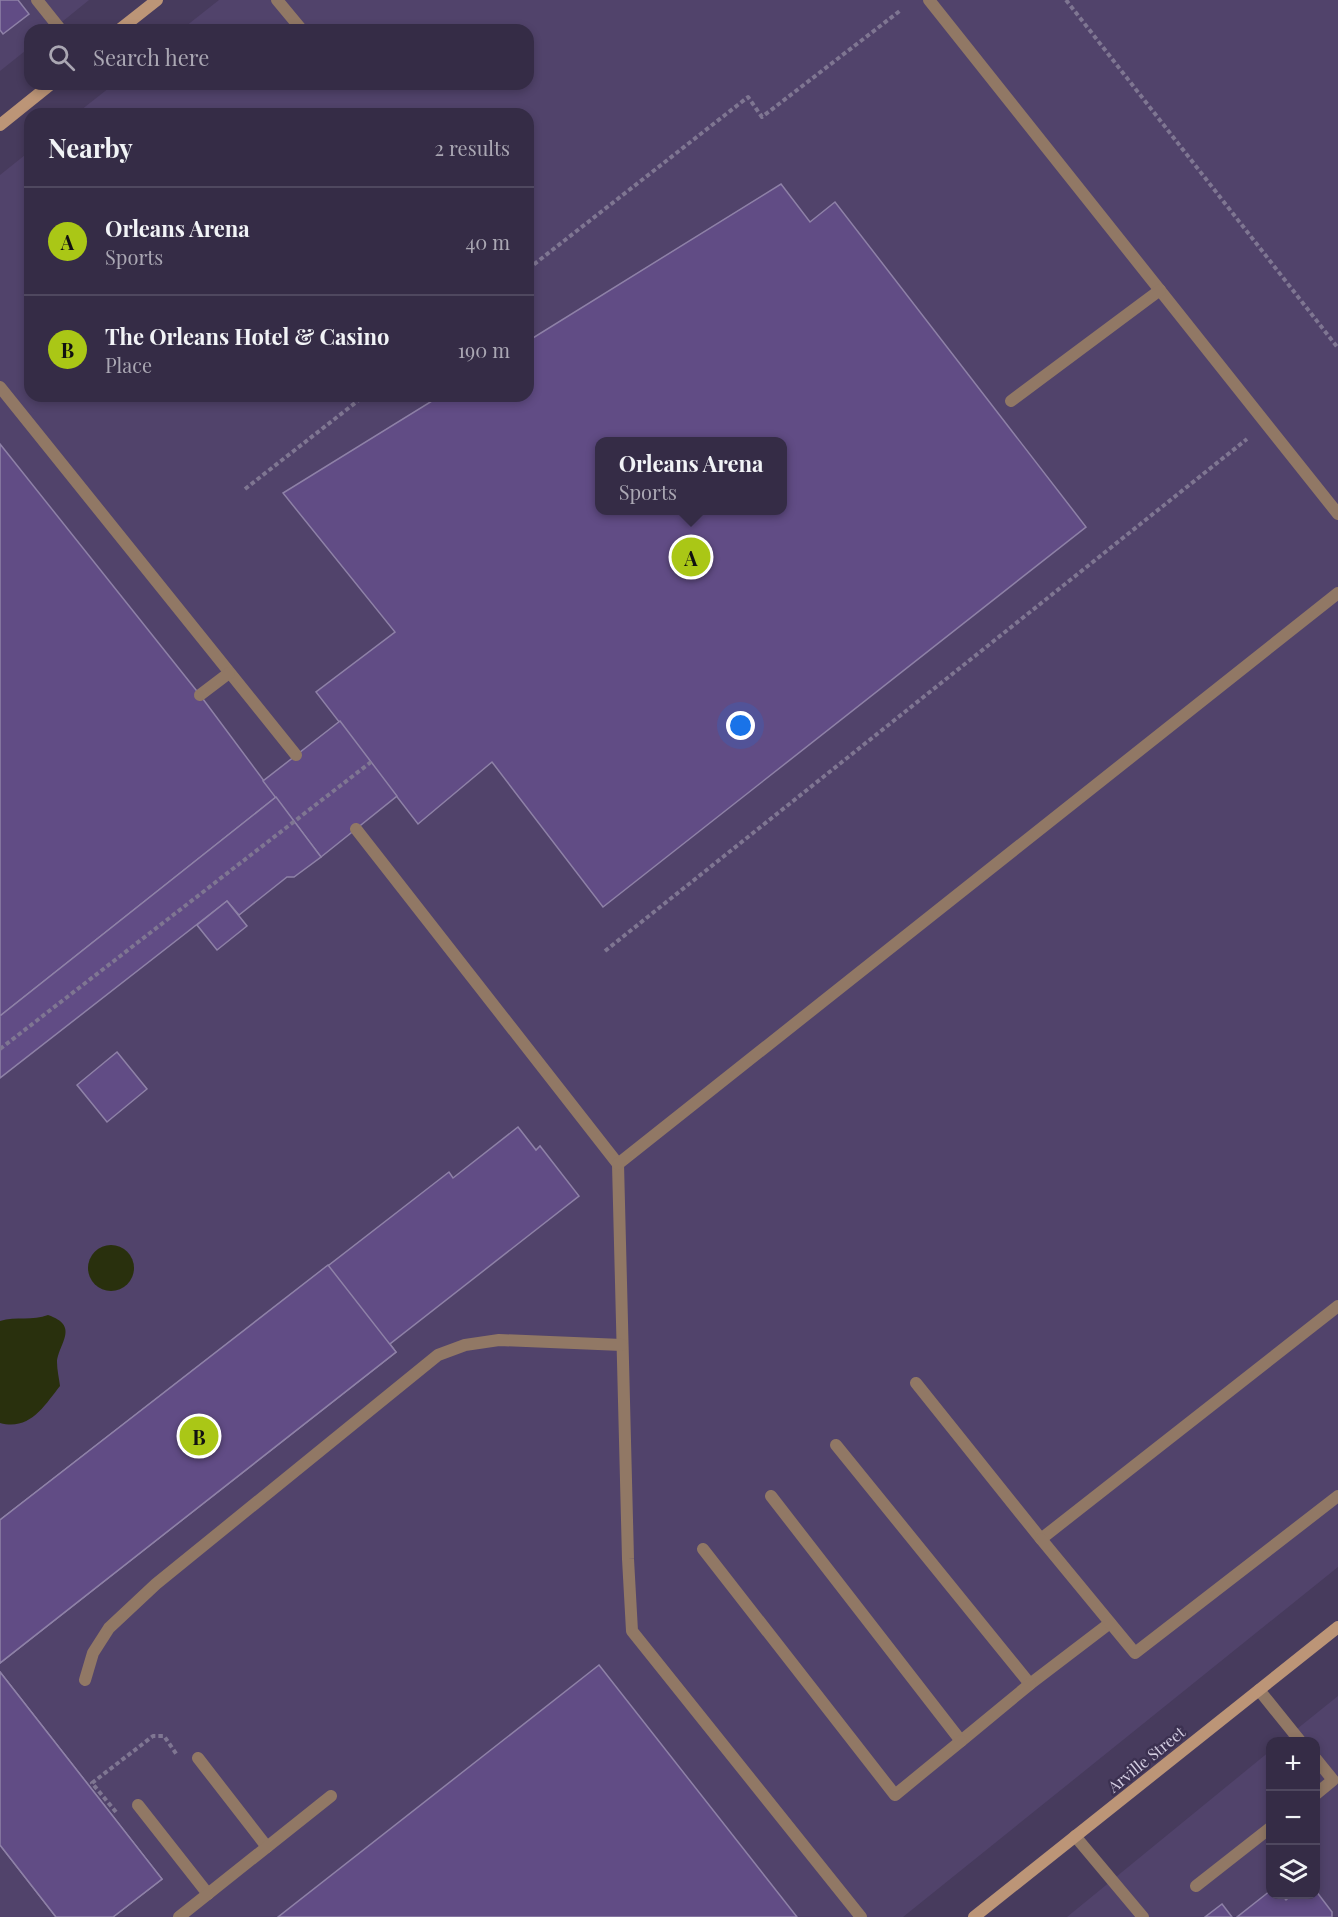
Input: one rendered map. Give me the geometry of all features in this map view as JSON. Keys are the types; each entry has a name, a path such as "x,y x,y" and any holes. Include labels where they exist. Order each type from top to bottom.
{"main road":[{"path":"127,24 157,0"},
{"path":"0,125 44,90"},
{"name":"Arville Street","path":"974,1917 1338,1627"}],"lane":[{"path":"37,0 56,24"},
{"path":"277,0 297,24"},
{"path":"929,0 1338,514"},
{"path":"1011,401 1160,290"},
{"path":"0,387 296,755"},
{"path":"618,1164 1338,593"},
{"path":"200,695 229,673"},
{"path":"356,829 618,1164 632,1631 861,1917"},
{"path":"1041,1539 1338,1306"},
{"path":"85,1680 93,1653 109,1628 156,1584 438,1355 465,1345 498,1340 622,1346"},
{"path":"916,1383 1136,1653 1338,1496"},
{"path":"836,1445 1030,1684"},
{"path":"771,1496 961,1741"},
{"path":"703,1548 895,1795 1030,1684 1110,1623"},
{"path":"1259,1690 1297,1737"},
{"path":"198,1758 267,1847"},
{"path":"1320,1764 1335,1784 1320,1792"},
{"path":"178,1917 331,1796"},
{"path":"138,1805 207,1894"},
{"path":"1196,1886 1266,1831"},
{"path":"1075,1836 1143,1917"}],"path":[{"path":"1066,0 1338,348"},
{"path":"534,263 748,97 762,117 901,10"},
{"path":"244,489 356,402"},
{"path":"605,951 1247,439"},
{"path":"0,1049 371,762"}],"shaded area":[{"path":"0,0 89,0 59,24 24,24 24,52 0,71"},
{"path":"219,0 1338,0 1338,1567 903,1917 0,1917 0,175 24,156 24,402 534,402 534,108 84,108 106,90 534,90 534,24 189,24"},
{"path":"111,1245 127,1252 134,1268 127,1284 111,1291 95,1284 88,1268 95,1252"},
{"path":"48,1315 58,1319 65,1330 57,1362 60,1386 42,1409 28,1420 11,1425 0,1423 0,1321"},
{"path":"1338,1696 1338,1917 1067,1917 1266,1754 1266,1899 1320,1899 1320,1737 1287,1737"}],"building":[{"path":"0,0 18,0 29,14 3,34 0,30"},
{"path":"781,184 810,222 835,202 1086,527 603,907 492,762 418,824 316,692 395,632 283,493 430,402 534,402 534,337"},
{"path":"0,444 200,695 276,797 0,1016"},
{"path":"340,721 397,796 321,857 263,781"},
{"path":"276,797 321,857 294,877 287,877 239,915 227,901 0,1078 0,1016"},
{"path":"227,901 247,926 217,950 197,925"},
{"path":"117,1052 147,1089 107,1122 77,1085"},
{"path":"518,1127 536,1150 540,1146 579,1196 390,1344 396,1352 0,1663 0,1520 449,1172 453,1178"},
{"path":"328,1265 396,1352 0,1663 0,1520"},
{"path":"599,1665 797,1917 278,1917"},
{"path":"0,1672 162,1879 113,1917 56,1917 0,1845"},
{"path":"0,1672 162,1879 113,1917 56,1917 0,1845"},
{"path":"1266,1894 1266,1899 1286,1900 1320,1899 1320,1896 1332,1912 1332,1917 1237,1917"},
{"path":"1222,1904 1232,1917 1205,1917"}],"place":[{"name":"Orleans Arena","path":"691,557"},
{"name":"The Orleans Hotel & Casino","path":"199,1436"}]}
